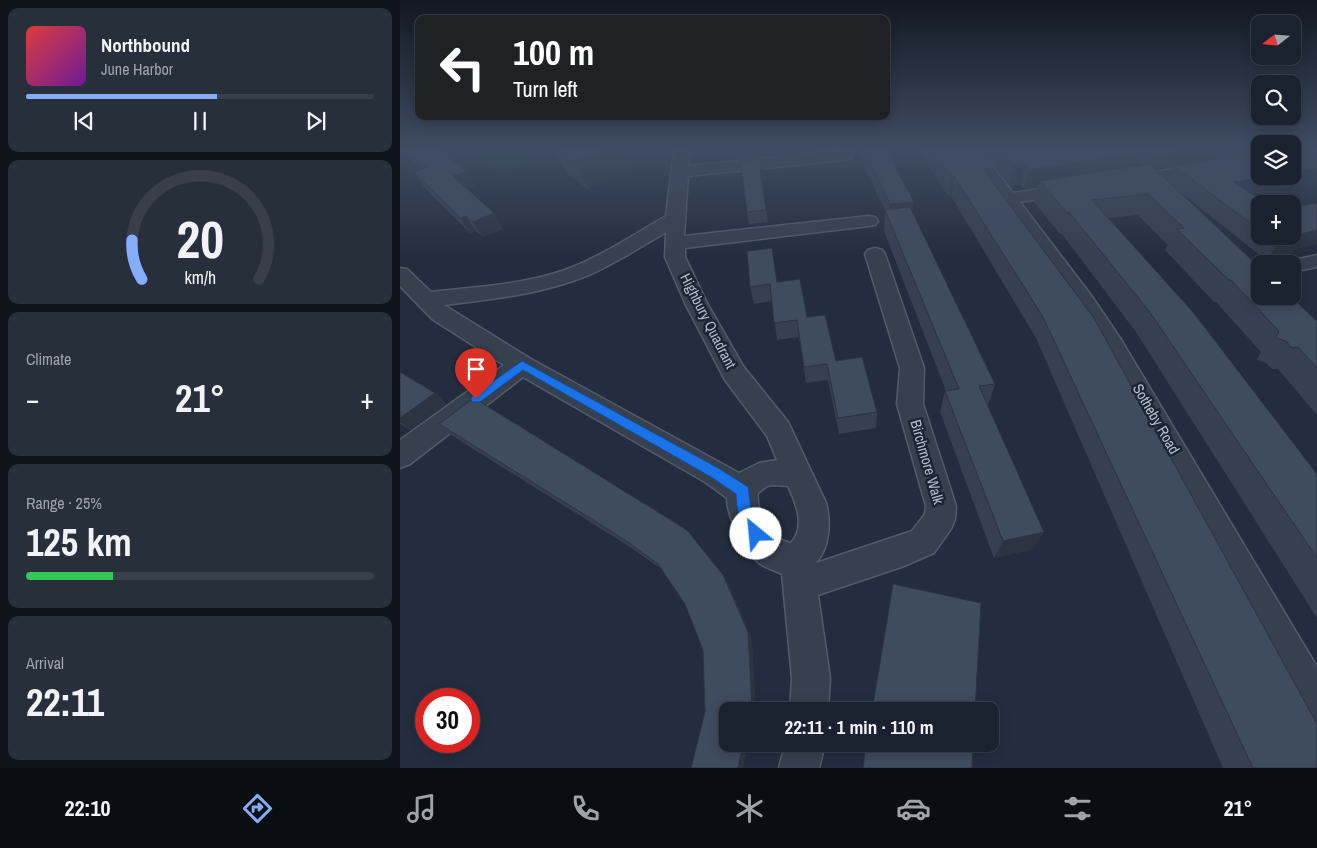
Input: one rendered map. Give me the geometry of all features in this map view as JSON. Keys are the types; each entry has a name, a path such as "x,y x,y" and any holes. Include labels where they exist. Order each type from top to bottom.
{"street":[{"name":"Highbury Quadrant","path":"678,186 675,218 676,257 696,303 734,373 778,430 797,475 809,496 814,517 813,533 799,572"},
{"name":"Sotheby Road","path":"998,186 1085,303 1112,344 1317,703"},
{"path":"1008,199 1083,188"},
{"path":"426,300 517,287 570,275 609,256 675,218"},
{"path":"675,243 869,221"},
{"name":"Birchmore Walk","path":"799,572 904,550 923,542 940,519 941,506 910,404 912,368 875,254"},
{"path":"1301,264 1317,261"},
{"path":"400,274 440,314 460,327 522,365 716,473 743,492"},
{"path":"400,456 522,365"},
{"path":"797,475 784,471 760,475 743,492 743,505 746,517 767,549 799,572 811,678 810,702"},
{"path":"799,768 803,752"}],"building":[{"path":"428,186 464,186 494,213 473,222 466,216 460,218"},
{"path":"744,186 762,186 766,210 747,212"},
{"path":"882,186 905,186 914,202 890,204"},
{"path":"960,186 996,186 1094,318 1317,724 1317,768 1253,768 1043,317"},
{"path":"1044,186 1173,186 1251,259 1251,301 1177,229 1184,228 1148,194 1092,200 1193,312 1317,474 1317,558 1149,311 1069,212 1067,213"},
{"path":"1201,186 1240,186 1254,195 1251,195 1251,223"},
{"path":"1317,203 1317,230 1301,234 1301,206"},
{"path":"910,207 995,384 979,386 1044,532 1003,541 945,391 959,389 885,210"},
{"path":"772,248 777,282 800,279 807,317 825,315 836,361 862,357 877,412 838,418 827,364 804,367 797,320 774,323 770,284 750,287 747,251"},
{"path":"1255,305 1300,305 1317,321 1317,368 1298,347 1292,348 1286,341 1276,338 1279,331"},
{"path":"400,372 435,393 400,418"},
{"path":"474,398 687,530 723,575 748,632 752,702 719,702 719,752 741,752 738,768 691,768 705,712 703,650 685,604 658,564 622,538 439,424"},
{"path":"893,584 981,603 976,702 873,702"},
{"path":"865,752 973,752 972,768 863,768"}],"route":[{"path":"476,399 522,365 716,473 743,492 743,505 746,517 756,534"}]}
